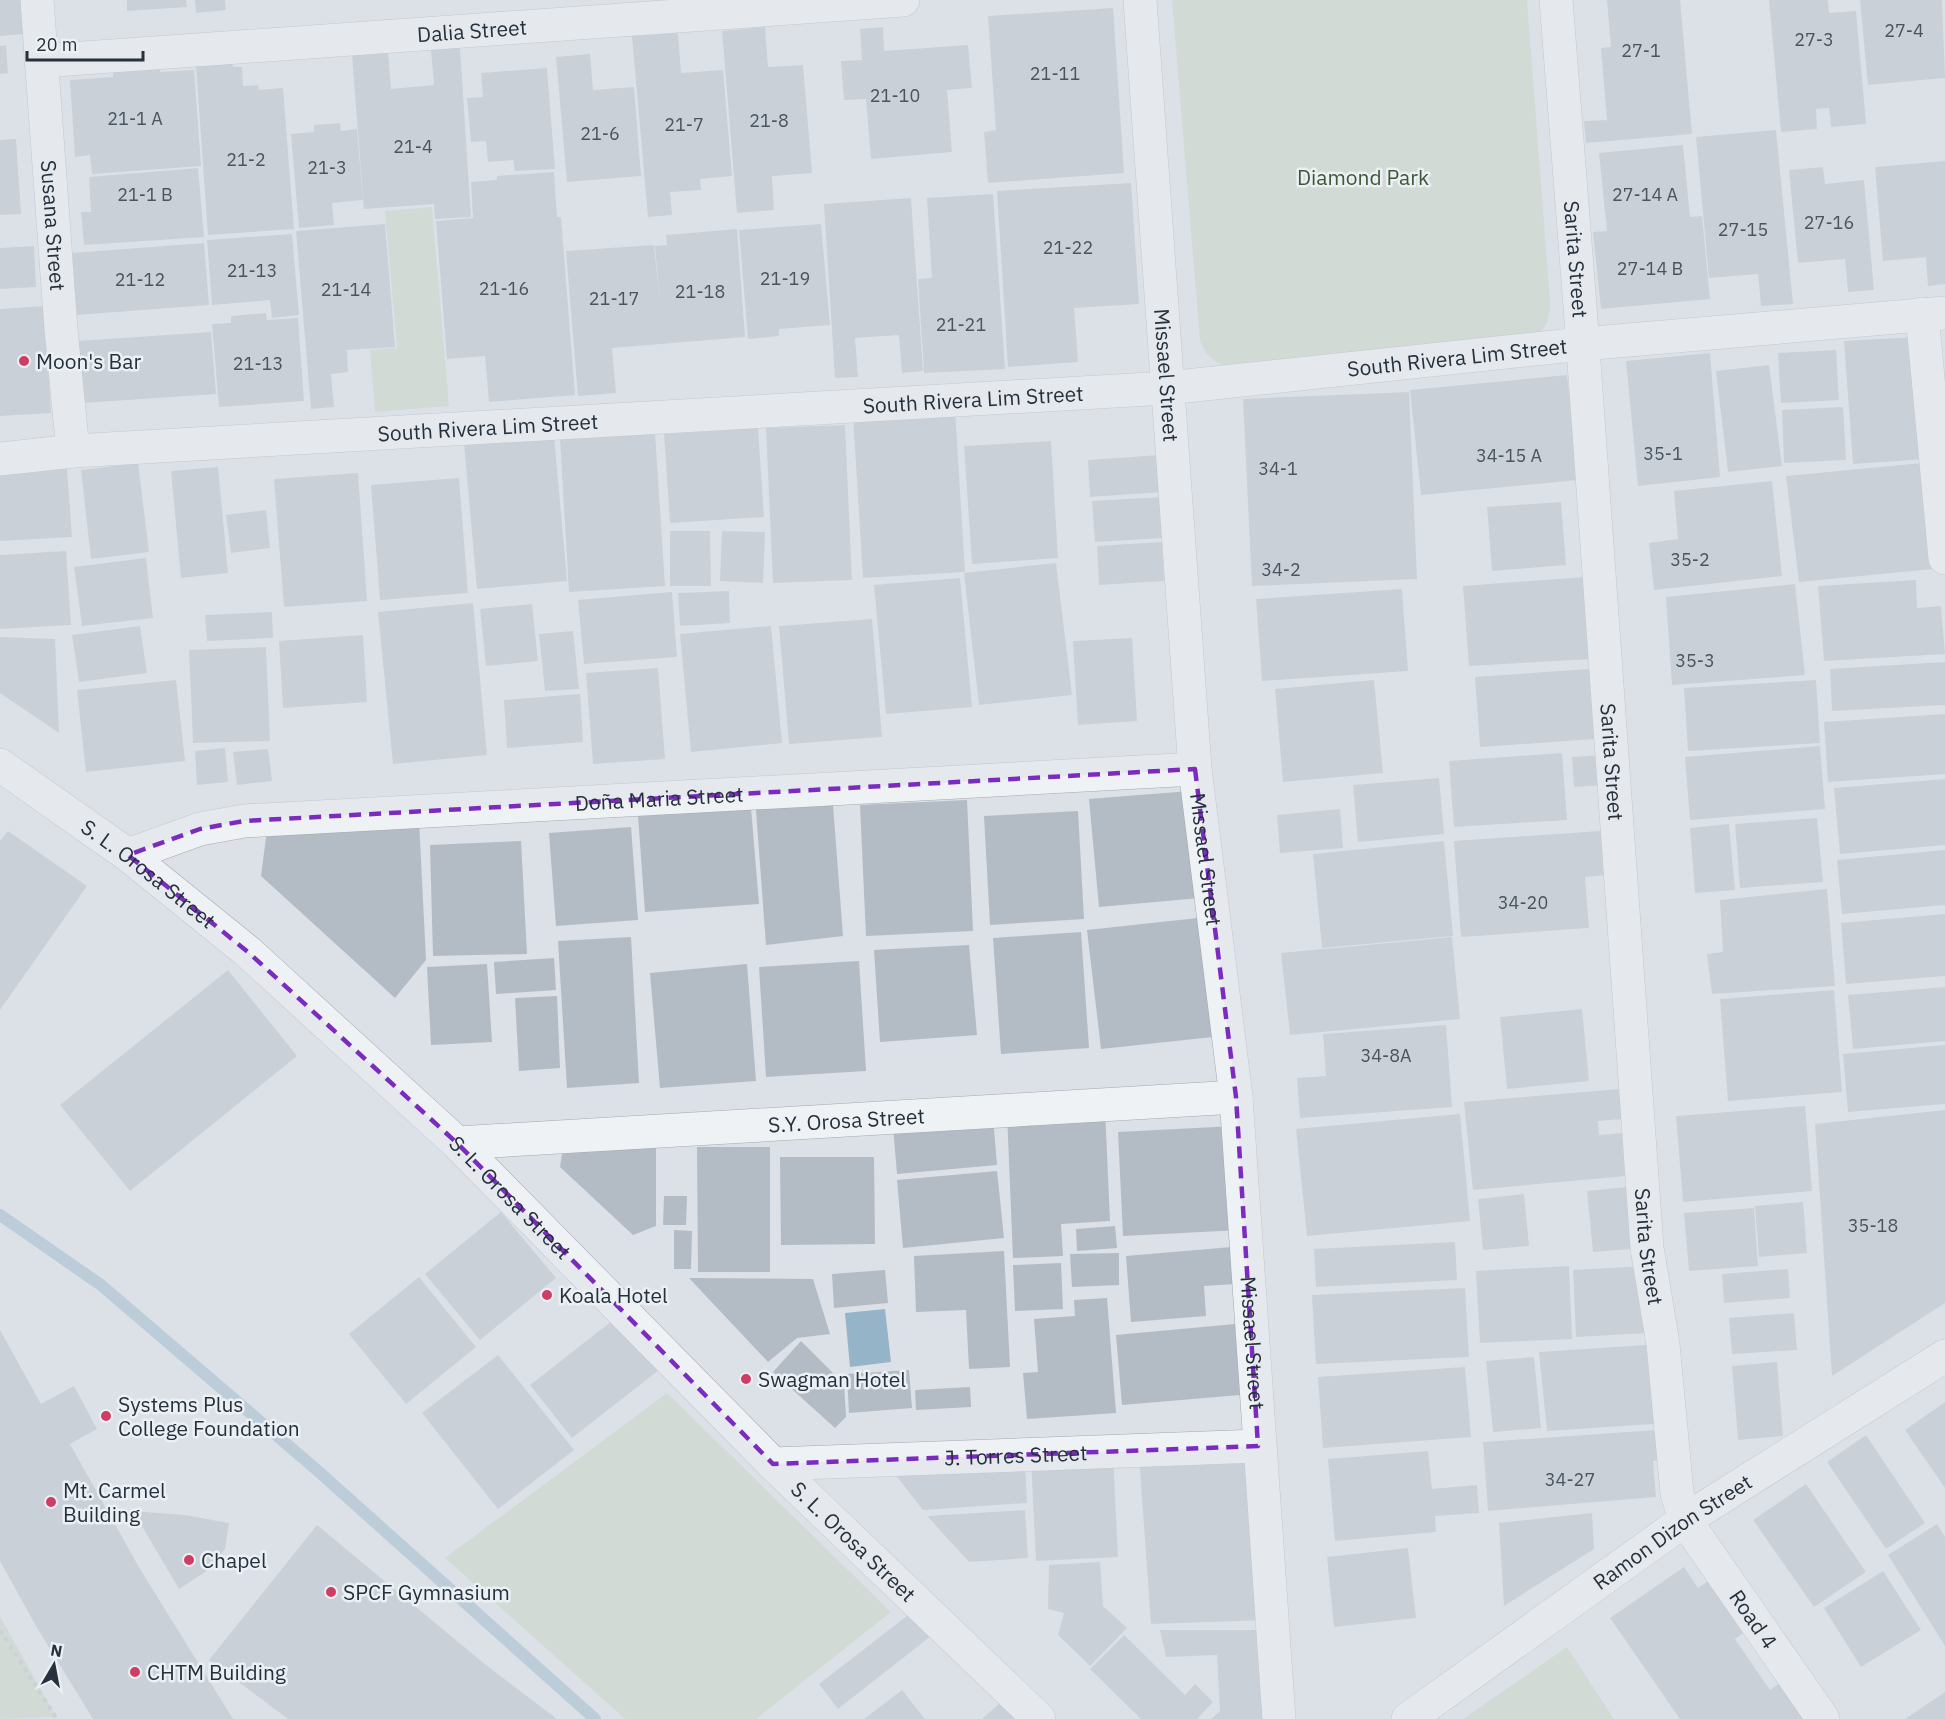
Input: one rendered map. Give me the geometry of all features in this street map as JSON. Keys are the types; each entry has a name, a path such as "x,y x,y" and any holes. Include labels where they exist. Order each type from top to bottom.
{"street":[{"name":"Susana Street","path":"38,0 61,329 73,451"},
{"name":"Dalia Street","path":"41,61 903,0"},
{"name":"Missael Street","path":"1140,0 1195,769 1236,1097 1258,1446 1279,1719"},
{"name":"Sarita Street","path":"1556,0 1647,1248 1663,1344 1676,1486 1685,1520"},
{"name":"South Rivera Lim Street","path":"0,459 73,451 1167,388 1582,344 1934,313"},
{"path":"1934,313 1945,558"},
{"name":"S. L. Orosa Street","path":"0,765 128,855 248,952 457,1143 772,1464 1039,1719"},
{"name":"Doña Maria Street","path":"128,855 200,829 244,821 1195,769"},
{"name":"S.Y. Orosa Street","path":"457,1143 1236,1097"},
{"name":"Ramon Dizon Street","path":"1408,1719 1685,1520 1945,1356"},
{"name":"J. Torres Street","path":"772,1464 1258,1446"},
{"name":"Road 4","path":"1685,1520 1823,1719"}],"path":[{"path":"0,1630 57,1719"}],"highlighted area":[{"path":"1195,769 1236,1097 1258,1446 773,1464 457,1143 248,952 128,855 200,829 244,821"}],"green space":[{"name":"Diamond Park","path":"1172,0 1527,0 1550,301 1547,322 1542,331 1534,339 1227,367 1210,357 1200,341"},
{"path":"432,207 449,406 375,412 370,350 397,348 385,211"},
{"path":"667,1393 891,1612 756,1719 625,1719 445,1558"},
{"path":"0,1616 56,1717 0,1719"},
{"path":"1567,1647 1614,1719 1463,1719"}],"water":[{"path":"885,1309 891,1362 850,1367 845,1313"}],"building":[{"path":"0,0 23,0 24,34 0,36"},
{"path":"127,0 186,0 187,7 127,11"},
{"path":"195,0 225,0 226,10 196,13"},
{"path":"1607,0 1680,0 1692,134 1586,143 1584,121 1607,120 1601,48 1611,47"},
{"path":"1769,0 1828,0 1829,13 1856,11 1866,124 1831,127 1829,108 1816,109 1817,129 1781,132"},
{"path":"1860,0 1942,0 1945,78 1868,85"},
{"path":"1113,8 1124,173 988,183 984,132 996,130 988,16"},
{"path":"765,27 768,67 803,65 812,173 772,176 774,210 737,213 722,31"},
{"path":"883,27 884,51 968,45 972,88 947,90 952,152 871,159 866,99 844,100 841,61 862,60 860,29"},
{"path":"678,33 681,73 723,70 732,176 700,179 701,190 670,192 672,215 648,217 632,36"},
{"path":"6,45 8,73 0,74 0,46"},
{"path":"460,48 471,217 435,219 434,204 364,209 352,55 388,52 391,89 434,85 431,50"},
{"path":"590,54 593,90 634,87 641,176 567,182 556,57"},
{"path":"232,63 233,67 242,67 243,86 258,85 259,90 283,88 294,229 208,235 196,66"},
{"path":"160,66 160,72 194,70 201,166 92,174 90,155 75,157 70,80 113,77 113,70"},
{"path":"547,68 555,169 515,171 513,160 488,162 486,141 471,142 467,98 483,97 481,73"},
{"path":"340,123 341,131 357,129 363,200 332,203 334,225 299,228 291,134 314,132 314,125"},
{"path":"1776,130 1793,304 1761,306 1758,274 1709,278 1696,137"},
{"path":"16,139 21,214 0,215 0,140"},
{"path":"1683,145 1690,217 1702,216 1710,299 1601,309 1593,232 1607,231 1599,153"},
{"path":"1945,161 1945,284 1928,286 1926,257 1883,261 1875,167"},
{"path":"1823,167 1825,184 1864,180 1874,290 1848,292 1845,259 1798,263 1789,170"},
{"path":"198,168 204,237 84,245 81,212 91,212 89,177"},
{"path":"554,172 557,217 561,217 575,395 489,402 485,356 447,359 436,221 473,218 471,182 497,180 497,176"},
{"path":"1131,183 1139,304 1074,308 1078,362 1008,367 997,191"},
{"path":"993,194 1005,369 924,373 918,279 932,278 927,198"},
{"path":"911,198 923,371 902,373 899,335 855,338 858,377 835,378 824,204"},
{"path":"385,224 395,347 347,350 348,372 331,374 334,407 311,409 296,231"},
{"path":"821,224 830,325 779,329 779,336 748,339 739,230"},
{"path":"737,229 745,337 612,348 616,393 578,396 566,251 654,245 660,303 655,246 667,245 666,235"},
{"path":"292,234 299,315 272,318 270,300 212,305 207,240"},
{"path":"204,243 209,305 77,315 72,253"},
{"path":"34,246 36,287 0,289 0,248"},
{"name":"Moon's Bar","path":"44,306 51,413 0,416 0,309"},
{"path":"266,313 267,320 298,318 304,401 219,407 212,324 231,323 231,316"},
{"path":"211,332 216,394 82,403 78,341"},
{"path":"1917,337 1926,459 1853,464 1844,341"},
{"path":"1836,350 1839,400 1781,403 1778,353"},
{"path":"1710,353 1720,477 1638,486 1626,361"},
{"path":"1769,365 1782,466 1728,472 1716,371"},
{"path":"1567,375 1578,480 1421,495 1410,390"},
{"path":"1409,392 1417,579 1252,586 1243,399"},
{"path":"1843,407 1846,460 1784,463 1782,410"},
{"path":"955,409 965,572 863,578 853,416"},
{"path":"845,425 852,580 773,583 766,428"},
{"path":"758,428 764,517 670,523 664,434"},
{"path":"655,433 665,586 569,592 560,439"},
{"path":"554,435 567,581 477,589 464,443"},
{"path":"1051,441 1058,558 972,564 964,446"},
{"path":"1160,455 1162,492 1090,497 1088,460"},
{"path":"1933,462 1933,569 1799,582 1786,476"},
{"path":"138,463 149,552 91,559 81,470"},
{"path":"218,467 228,573 181,578 171,471"},
{"path":"67,468 72,537 0,541 0,472"},
{"path":"358,473 367,601 284,607 274,479"},
{"path":"459,478 468,593 380,600 371,485"},
{"path":"1772,481 1782,576 1654,590 1649,543 1678,539 1674,491"},
{"path":"1162,497 1164,538 1095,542 1092,501"},
{"path":"1561,502 1566,565 1492,571 1487,507"},
{"path":"266,510 270,548 231,553 226,515"},
{"path":"670,531 710,531 711,586 670,586"},
{"path":"722,531 765,532 763,583 720,581"},
{"path":"1162,542 1164,581 1099,585 1097,546"},
{"path":"66,551 71,625 0,629 0,555"},
{"path":"146,558 153,618 82,626 74,567"},
{"path":"1056,563 1072,695 979,705 964,573"},
{"path":"1585,577 1591,659 1469,666 1463,586"},
{"path":"960,578 972,707 886,714 874,585"},
{"path":"1916,580 1917,608 1941,606 1945,654 1824,661 1818,586"},
{"path":"1795,584 1805,675 1672,685 1666,597"},
{"path":"1402,589 1408,671 1262,681 1256,599"},
{"path":"729,591 730,623 680,626 678,593"},
{"path":"672,592 677,657 584,664 578,600"},
{"path":"473,603 487,755 393,764 378,612"},
{"path":"532,604 538,661 486,666 480,609"},
{"path":"272,612 273,638 207,641 205,615"},
{"path":"872,619 882,737 789,744 779,626"},
{"path":"140,626 147,673 79,682 72,635"},
{"path":"771,626 782,743 691,752 680,634"},
{"path":"573,631 579,689 545,691 539,634"},
{"path":"363,635 367,702 283,708 279,641"},
{"path":"0,637 55,639 59,733 0,693"},
{"path":"1132,638 1137,721 1078,725 1073,641"},
{"path":"266,647 270,741 193,743 189,650"},
{"path":"1945,662 1945,705 1832,711 1830,669"},
{"path":"658,668 665,759 593,764 586,673"},
{"path":"1589,669 1595,739 1480,747 1475,677"},
{"path":"176,680 185,761 86,772 77,690"},
{"path":"1374,680 1383,773 1283,782 1275,689"},
{"path":"1816,680 1820,743 1688,751 1684,688"},
{"path":"580,694 583,742 507,748 504,700"},
{"path":"1945,714 1945,774 1828,782 1824,722"},
{"path":"1820,746 1825,809 1690,820 1685,757"},
{"path":"225,748 228,782 197,785 195,751"},
{"path":"268,749 272,781 237,785 233,752"},
{"path":"1562,753 1567,820 1454,827 1449,761"},
{"path":"1604,755 1606,785 1574,787 1572,757"},
{"path":"1439,778 1444,834 1358,842 1353,785"},
{"path":"1945,779 1945,845 1840,854 1834,788"},
{"path":"1190,791 1200,898 1099,907 1089,799"},
{"path":"832,792 843,936 766,945 755,797"},
{"path":"967,800 973,931 866,936 860,805"},
{"path":"751,808 759,904 645,912 638,816"},
{"path":"1340,809 1343,848 1280,853 1277,815"},
{"path":"1078,811 1084,919 990,925 984,816"},
{"path":"1817,818 1823,882 1740,888 1735,824"},
{"path":"419,820 426,960 395,998 261,876 267,830"},
{"path":"1729,824 1735,890 1695,893 1690,828"},
{"path":"631,827 638,920 556,926 549,833"},
{"path":"1615,830 1619,874 1585,877 1589,928 1461,937 1454,841"},
{"path":"8,831 87,886 0,1010 0,841"},
{"path":"521,841 527,954 433,956 430,845"},
{"path":"1444,841 1453,936 1322,948 1313,854"},
{"path":"1945,850 1945,905 1842,914 1837,860"},
{"path":"1827,889 1835,986 1712,994 1707,954 1723,952 1720,900"},
{"path":"1945,914 1945,976 1846,984 1841,923"},
{"path":"1207,917 1222,1036 1101,1049 1087,930"},
{"path":"1081,932 1089,1048 1001,1054 993,938"},
{"path":"631,937 639,1083 567,1088 558,941"},
{"path":"1452,937 1460,1019 1290,1035 1281,953"},
{"path":"969,945 977,1035 880,1042 874,950"},
{"path":"554,958 556,990 496,994 494,962"},
{"path":"859,961 866,1071 766,1077 759,967"},
{"path":"487,964 492,1042 431,1045 427,967"},
{"path":"747,964 756,1081 660,1088 650,973"},
{"path":"228,970 297,1056 130,1191 60,1105"},
{"path":"1945,987 1945,1041 1853,1049 1848,995"},
{"path":"1834,990 1842,1092 1728,1101 1720,999"},
{"path":"557,996 560,1068 519,1071 515,998"},
{"path":"1582,1009 1589,1081 1507,1089 1500,1017"},
{"path":"1446,1025 1452,1107 1300,1118 1297,1078 1326,1076 1323,1034"},
{"path":"1945,1045 1945,1104 1848,1112 1843,1054"},
{"path":"1632,1088 1635,1118 1598,1121 1599,1135 1634,1132 1638,1175 1473,1190 1464,1102"},
{"path":"1805,1106 1812,1191 1683,1202 1676,1116"},
{"path":"1105,1109 1110,1221 1061,1224 1063,1256 1013,1258 1007,1113"},
{"path":"1945,1110 1945,1303 1832,1376 1815,1124"},
{"path":"1460,1114 1470,1221 1307,1236 1296,1129"},
{"path":"993,1118 997,1165 897,1174 893,1127"},
{"path":"1235,1126 1241,1230 1123,1236 1118,1132"},
{"path":"564,1141 656,1143 656,1226 633,1235 560,1167"},
{"path":"697,1147 770,1147 770,1272 698,1272"},
{"path":"780,1157 874,1157 875,1244 781,1245"},
{"path":"997,1171 1004,1238 903,1248 897,1180"},
{"path":"1637,1186 1643,1248 1593,1252 1587,1191"},
{"path":"1524,1194 1529,1246 1483,1250 1478,1199"},
{"path":"664,1196 687,1196 686,1225 663,1225"},
{"path":"1803,1202 1807,1253 1759,1257 1755,1206"},
{"path":"1754,1208 1758,1266 1689,1271 1684,1213"},
{"path":"501,1212 556,1278 480,1340 425,1274"},
{"path":"1115,1226 1117,1248 1077,1251 1076,1229"},
{"path":"674,1230 692,1231 691,1269 674,1269"},
{"path":"1455,1242 1457,1280 1316,1287 1314,1249"},
{"path":"1232,1247 1235,1284 1204,1286 1206,1316 1131,1322 1126,1256"},
{"path":"1004,1251 1010,1367 969,1369 966,1310 916,1312 914,1256"},
{"path":"1119,1253 1119,1285 1072,1287 1070,1254"},
{"path":"1061,1263 1063,1309 1015,1311 1013,1265"},
{"path":"1569,1266 1572,1339 1480,1343 1476,1271"},
{"path":"1647,1266 1650,1333 1576,1337 1573,1270"},
{"path":"1788,1269 1790,1298 1724,1303 1722,1274"},
{"path":"885,1270 888,1303 834,1308 832,1274"},
{"path":"419,1277 476,1347 406,1404 349,1334"},
{"path":"689,1278 813,1279 830,1334 797,1338 768,1362"},
{"path":"1465,1288 1469,1357 1316,1364 1312,1295"},
{"path":"1107,1298 1116,1413 1027,1419 1023,1373 1038,1372 1034,1319 1075,1316 1074,1300"},
{"path":"1794,1313 1797,1350 1732,1354 1729,1318"},
{"path":"617,1317 659,1370 572,1438 530,1385"},
{"path":"1246,1323 1252,1394 1122,1405 1116,1335"},
{"path":"0,1330 41,1404 74,1386 97,1429 70,1444 140,1569 233,1719 93,1719 36,1626 0,1561"},
{"path":"801,1341 844,1384 846,1417 835,1428 773,1372"},
{"path":"1661,1344 1668,1423 1547,1431 1539,1352"},
{"path":"498,1355 574,1450 498,1509 422,1413"},
{"path":"1534,1357 1541,1428 1493,1432 1486,1361"},
{"path":"1777,1362 1783,1436 1738,1440 1732,1366"},
{"path":"1465,1367 1471,1437 1323,1448 1318,1377"},
{"path":"909,1370 912,1408 849,1413 847,1374"},
{"path":"970,1387 971,1407 916,1410 915,1390"},
{"path":"1945,1402 1945,1488 1905,1430"},
{"path":"1671,1429 1674,1460 1653,1461 1656,1497 1488,1511 1483,1442"},
{"path":"1866,1435 1925,1523 1886,1549 1827,1462"},
{"path":"1255,1448 1268,1620 1151,1624 1139,1455"},
{"path":"1428,1451 1432,1489 1477,1485 1479,1513 1435,1516 1436,1532 1335,1541 1328,1459"},
{"path":"1113,1455 1118,1557 1036,1561 1031,1459"},
{"path":"1025,1462 1027,1503 923,1510 891,1469"},
{"path":"1806,1484 1866,1572 1814,1607 1753,1520"},
{"path":"1025,1510 1028,1558 969,1562 927,1516"},
{"name":"Chapel","path":"133,1511 185,1515 229,1523 225,1549 207,1571 179,1589"},
{"path":"1592,1513 1594,1549 1504,1606 1499,1523"},
{"path":"1937,1524 1945,1537 1945,1646 1888,1555"},
{"name":"SPCF Gymnasium","path":"317,1525 486,1665 557,1719 288,1719 209,1660"},
{"path":"1408,1548 1416,1618 1334,1627 1327,1557"},
{"path":"1100,1562 1103,1606 1127,1628 1090,1666 1058,1635 1064,1613 1048,1609 1049,1565"},
{"path":"1684,1567 1698,1588 1718,1574 1753,1626 1735,1639 1770,1690 1787,1678 1814,1719 1680,1719 1610,1618"},
{"path":"1883,1571 1921,1630 1861,1667 1824,1608"},
{"path":"912,1612 931,1636 838,1709 819,1684"},
{"path":"1160,1630 1259,1630 1270,1719 1211,1719 1220,1711 1217,1655 1166,1657"},
{"path":"1124,1635 1185,1695 1195,1684 1213,1702 1197,1719 1141,1719 1090,1669"},
{"path":"902,1690 925,1719 864,1719"},
{"path":"1945,1692 1945,1719 1905,1719"},
{"path":"1001,1702 1016,1719 982,1719"}],"waterway":[{"path":"0,1215 101,1285 318,1471 595,1719"}],"place":[{"name":"Moon's Bar","path":"24,361"},
{"name":"Koala Hotel","path":"547,1295"},
{"name":"Swagman Hotel","path":"746,1379"},
{"name":"Systems Plus College Foundation","path":"106,1416"},
{"name":"Mt. Carmel Building","path":"51,1502"},
{"name":"Chapel","path":"189,1560"},
{"name":"SPCF Gymnasium","path":"331,1592"},
{"name":"CHTM Building","path":"135,1672"}]}
